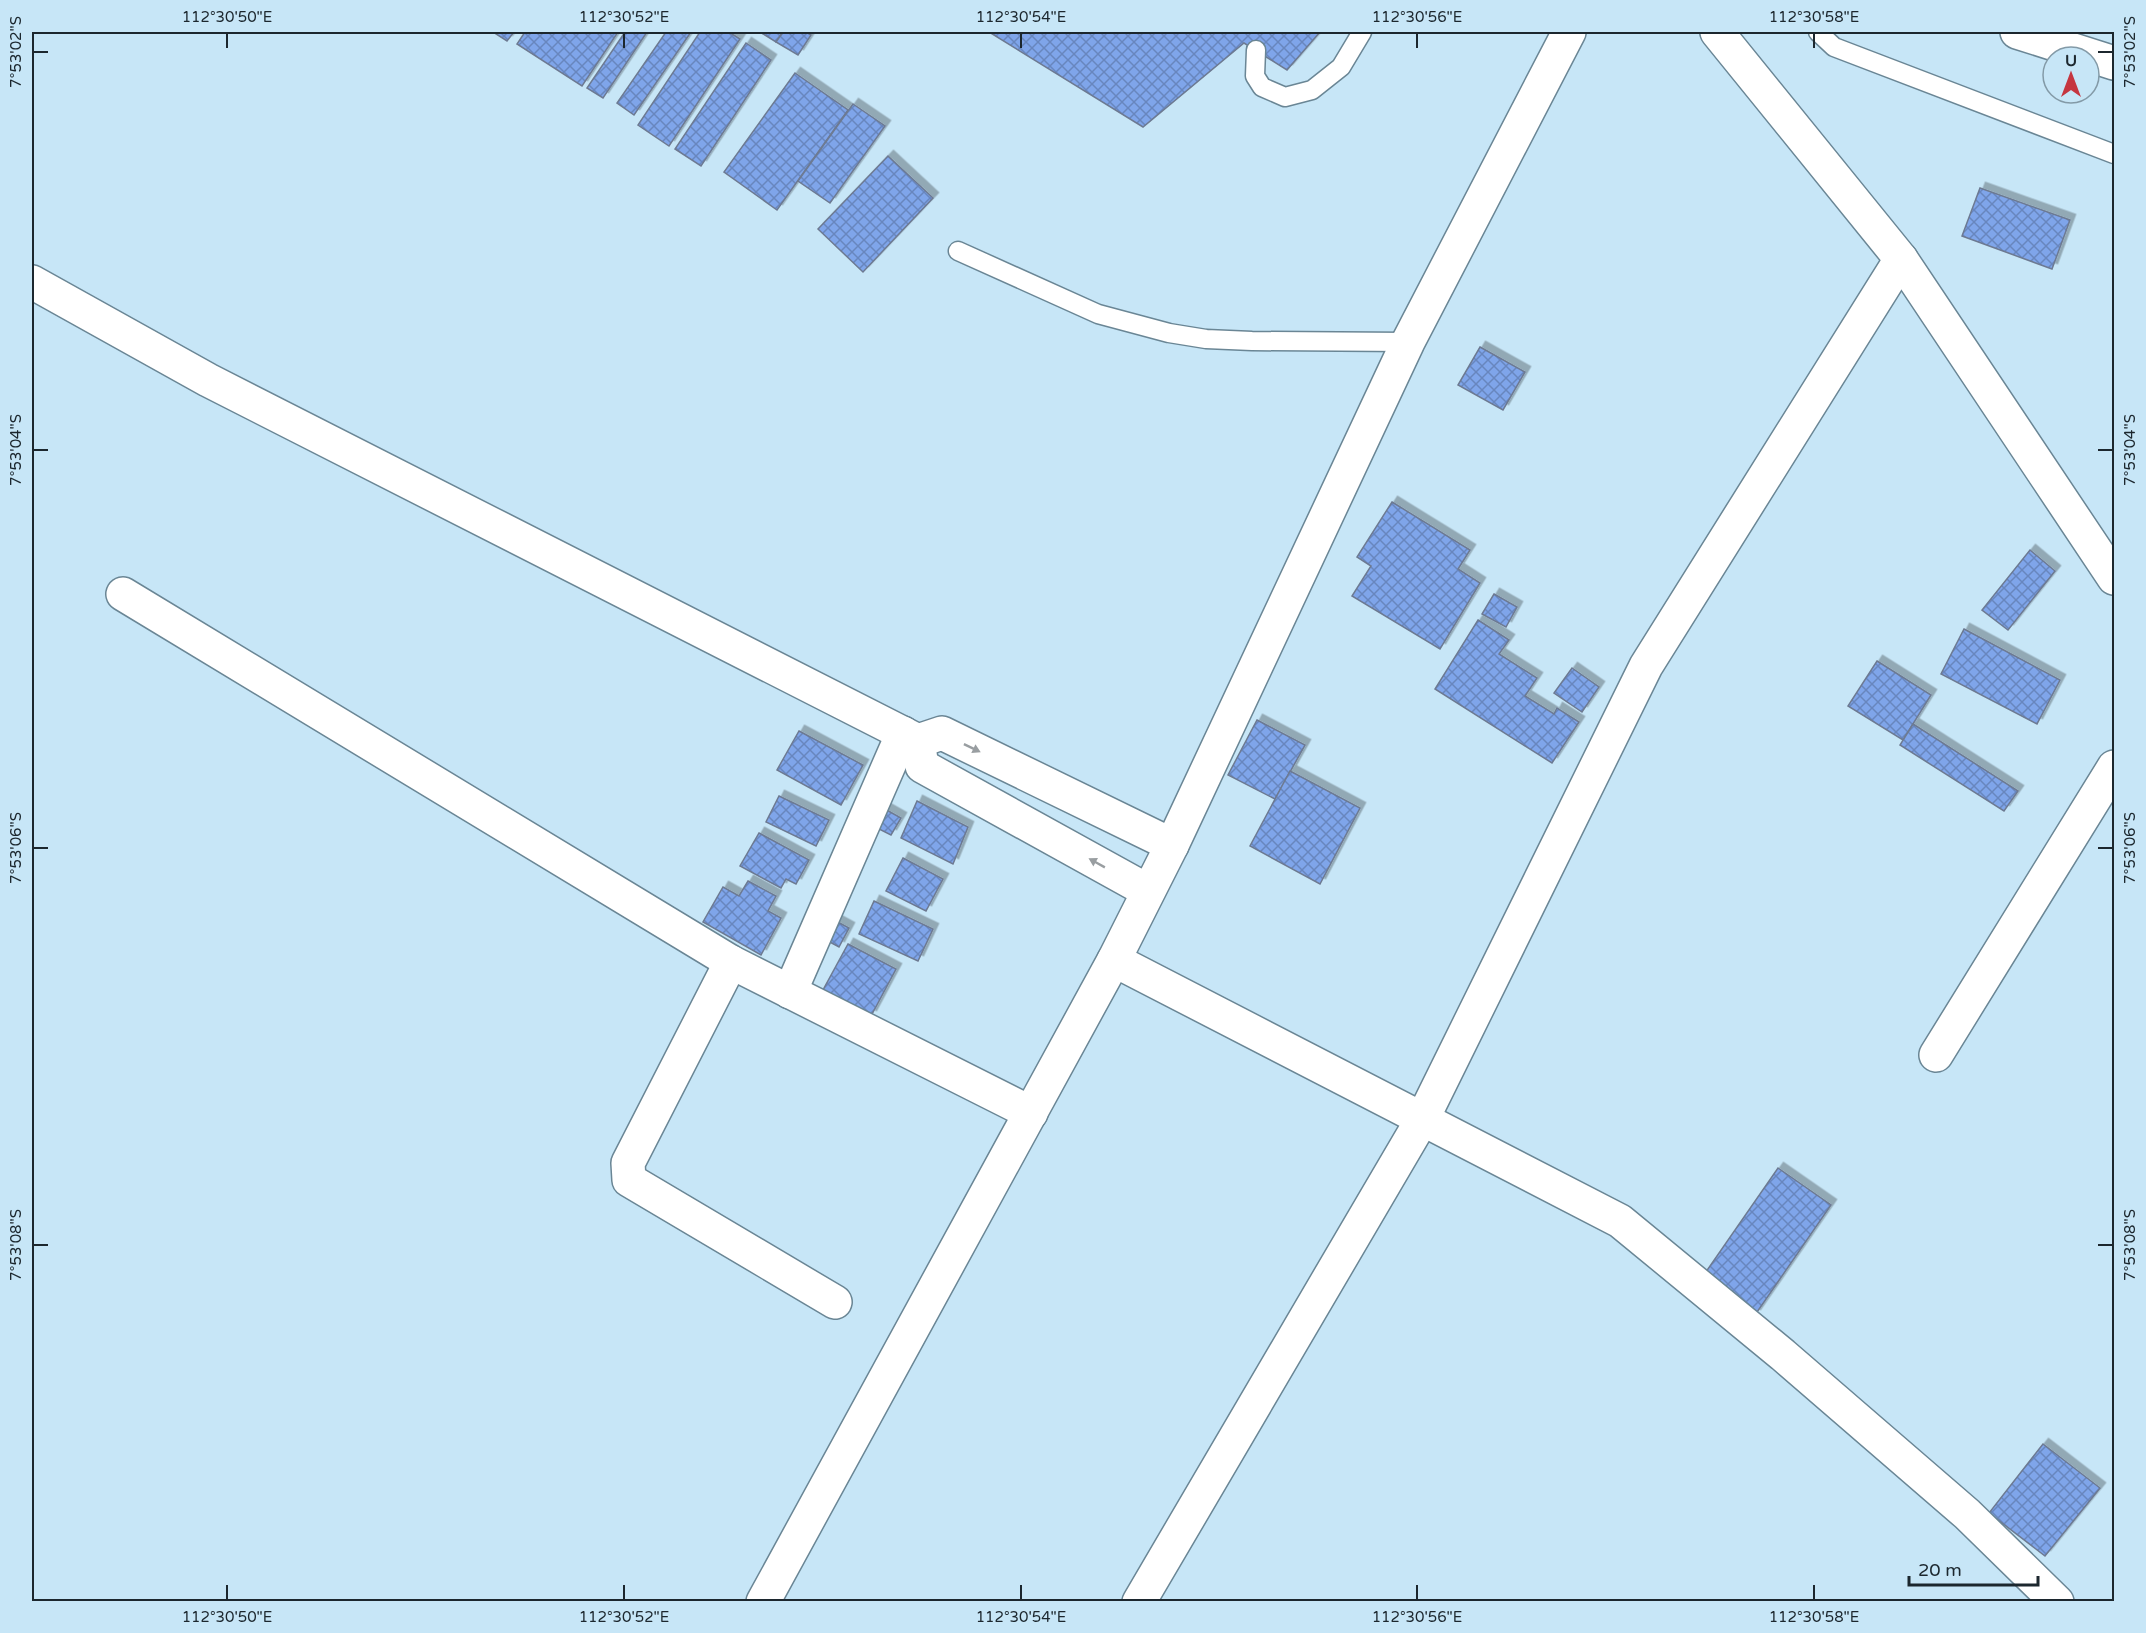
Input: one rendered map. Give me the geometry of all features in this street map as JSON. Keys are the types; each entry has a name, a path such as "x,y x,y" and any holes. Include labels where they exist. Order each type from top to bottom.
{"street":[{"path":"763,1602 1114,960 1172,845 1408,342 1569,32"},
{"path":"1717,32 1901,259 2115,578"},
{"path":"2017,32 2115,63"},
{"path":"1139,1602 1423,1118 1647,666 1901,259"},
{"path":"32,282 208,380 911,737 942,733 1172,845"},
{"path":"123,594 731,962 1031,1113"},
{"path":"911,737 922,766 1148,891"},
{"path":"790,992 911,737"},
{"path":"1936,1055 2115,767"},
{"path":"1114,960 1620,1221 1783,1355 1967,1514 2057,1602"},
{"path":"731,962 628,1163 629,1180 835,1302"}],"lane":[{"path":"1256,50 1255,76 1258,81 1262,87 1285,97 1312,90 1341,67 1362,32"},
{"path":"1818,32 1833,47 2115,154"},
{"path":"958,251 1098,314 1169,333 1206,339 1252,341 1408,342"}],"building":[{"path":"493,32 514,32 507,41"},
{"path":"525,32 618,32 582,86 517,44"},
{"path":"625,32 647,32 603,98 587,88"},
{"path":"666,32 691,32 634,115 617,103"},
{"path":"700,32 729,32 740,39 669,146 638,125"},
{"path":"760,32 783,32 776,42"},
{"path":"783,32 806,32 811,35 798,55 776,42"},
{"path":"989,32 1320,32 1287,70 1244,43 1143,127"},
{"path":"746,43 771,60 701,166 675,149"},
{"path":"795,73 848,110 777,210 724,172"},
{"path":"853,104 885,126 830,203 798,181"},
{"path":"888,156 933,198 863,272 818,229"},
{"path":"1980,188 2070,220 2052,269 1962,236"},
{"path":"1480,347 1525,372 1503,410 1458,385"},
{"path":"1392,502 1470,550 1458,569 1480,583 1440,649 1352,596 1371,566 1357,557"},
{"path":"2030,550 2055,571 2008,630 1982,610"},
{"path":"1494,594 1517,607 1506,627 1482,614"},
{"path":"1478,620 1509,640 1499,654 1537,678 1525,696 1554,714 1557,708 1579,722 1552,763 1435,689"},
{"path":"1964,629 2060,680 2037,724 1941,674"},
{"path":"1877,661 1931,695 1903,740 1848,706"},
{"path":"1572,668 1599,687 1582,712 1554,693"},
{"path":"1257,720 1305,745 1275,799 1228,775"},
{"path":"1913,724 2018,791 2004,811 1900,745"},
{"path":"799,731 863,765 841,805 777,770"},
{"path":"1290,771 1360,808 1320,884 1250,846"},
{"path":"779,796 829,820 816,846 766,822"},
{"path":"917,801 968,827 953,864 901,838"},
{"path":"883,808 901,818 891,835 873,826"},
{"path":"759,833 809,860 796,884 786,879 781,888 740,866"},
{"path":"903,858 943,879 926,911 886,891"},
{"path":"748,881 776,896 768,911 781,918 761,955 703,922 723,887 739,896"},
{"path":"874,901 933,929 918,961 859,934"},
{"path":"834,920 849,928 839,947 824,939"},
{"path":"848,944 896,969 871,1016 823,990"},
{"path":"1778,1168 1831,1205 1755,1315 1701,1279"},
{"path":"2043,1444 2100,1488 2045,1556 1989,1513"}]}
